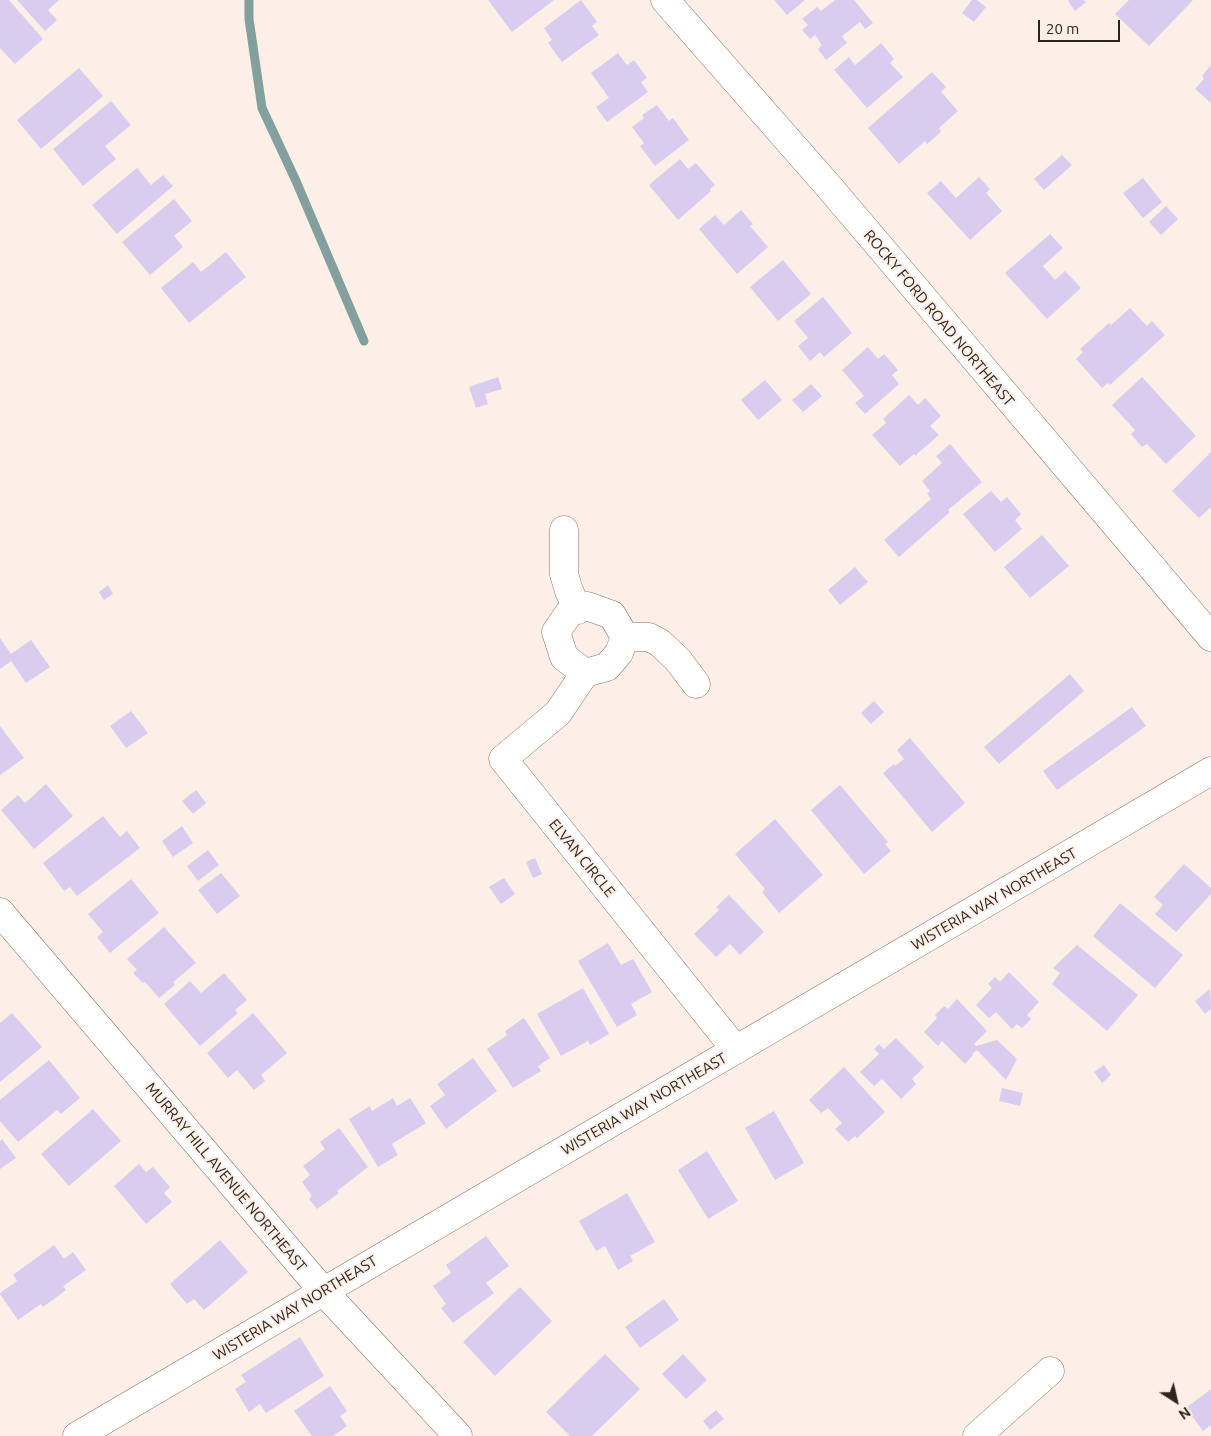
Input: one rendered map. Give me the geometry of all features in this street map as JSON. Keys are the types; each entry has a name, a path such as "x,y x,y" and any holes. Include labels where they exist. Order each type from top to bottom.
{"street":[{"name":"ROCKY FORD ROAD NORTHEAST","path":"665,0 830,188 1211,637"},
{"path":"564,530 564,574 569,591 578,610"},
{"path":"588,606 612,615 625,636 619,653 607,667 585,674 564,657 556,632 569,613 588,606"},
{"path":"625,636 649,637 660,642 678,660 696,684"},
{"name":"ELVAN CIRCLE","path":"585,674 558,713 503,760 736,1050"},
{"name":"WISTERIA WAY NORTHEAST","path":"77,1436 1211,771"},
{"name":"MURRAY HILL AVENUE NORTHEAST","path":"0,912 324,1292 458,1436"},
{"path":"978,1436 1050,1371"}],"building":[{"path":"0,0 9,0 43,39 15,64 0,48"},
{"path":"17,0 59,0 48,10 57,20 45,31"},
{"path":"488,0 554,0 512,32"},
{"path":"581,0 597,22 592,26 599,35 562,62 548,43 552,40 544,28"},
{"path":"774,0 805,0 787,15"},
{"path":"835,0 854,0 873,23 865,29 860,22 842,36 847,43 826,60 818,49 822,45 815,35 810,39 802,30 808,25 802,19 817,7 821,11"},
{"path":"972,0 977,0 986,7 974,22 962,13"},
{"path":"1084,0 1086,2 1075,11 1068,1"},
{"path":"1129,0 1193,0 1149,46 1115,14"},
{"path":"881,43 894,59 890,63 903,77 867,108 834,70 849,57 855,65"},
{"path":"618,53 627,65 634,60 647,78 641,82 648,92 607,122 596,107 609,98 591,73"},
{"path":"1211,65 1211,103 1195,89 1204,79 1202,76"},
{"path":"79,68 103,96 41,149 17,120"},
{"path":"932,72 946,87 941,92 958,111 939,128 941,132 927,144 925,141 899,164 868,128"},
{"path":"111,101 131,125 105,146 116,159 83,186 53,149"},
{"path":"657,105 669,121 673,118 689,140 655,166 640,146 644,143 632,127 644,118 642,115"},
{"path":"1062,155 1072,165 1044,190 1034,179"},
{"path":"680,159 688,169 696,163 715,185 710,189 711,191 678,220 649,185"},
{"path":"137,168 151,185 163,175 173,186 117,234 92,205"},
{"path":"979,177 990,189 986,193 1002,211 970,240 927,193 941,181 956,198"},
{"path":"1143,178 1162,202 1143,218 1123,193"},
{"path":"174,199 192,221 174,236 183,247 150,275 122,242"},
{"path":"1166,206 1178,219 1161,235 1149,222"},
{"path":"741,210 753,224 750,226 768,247 737,274 699,229 715,215 724,225"},
{"path":"1050,234 1063,248 1043,266 1055,280 1065,271 1081,288 1047,319 1005,273"},
{"path":"226,252 246,277 189,323 161,288 193,262 201,272"},
{"path":"783,260 811,294 778,321 750,287"},
{"path":"823,297 852,333 824,357 820,352 810,361 798,346 808,338 794,321"},
{"path":"1130,308 1147,326 1152,321 1165,335 1110,385 1108,383 1102,388 1076,359 1083,352 1080,349 1109,323 1111,325"},
{"path":"868,347 878,359 884,354 898,370 892,375 899,384 865,414 855,403 864,396 842,370"},
{"path":"498,377 502,389 485,394 488,404 476,408 469,387"},
{"path":"1142,377 1196,436 1166,464 1147,444 1142,447 1131,434 1135,430 1112,405"},
{"path":"765,380 782,400 758,420 741,400"},
{"path":"811,384 822,396 803,412 792,400"},
{"path":"909,395 918,405 925,398 941,416 930,426 939,435 916,456 914,454 900,466 872,435 886,423 883,419"},
{"path":"950,444 982,482 948,510 950,512 899,557 884,540 931,499 927,493 930,491 922,481 942,463 936,456"},
{"path":"1211,452 1211,507 1199,518 1172,491"},
{"path":"991,491 1001,502 1007,497 1021,514 1015,520 1022,529 995,552 963,514"},
{"path":"1042,535 1069,566 1030,598 1004,567"},
{"path":"855,567 868,582 840,605 828,590"},
{"path":"108,585 113,594 104,600 99,592"},
{"path":"0,638 11,654 31,640 50,667 26,683 11,661 0,669"},
{"path":"1070,674 1084,691 999,764 984,747"},
{"path":"874,701 884,712 871,724 861,713"},
{"path":"1132,707 1146,726 1057,790 1043,771"},
{"path":"131,711 148,733 126,748 110,726"},
{"path":"0,726 24,758 0,775"},
{"path":"910,738 965,803 932,832 883,773 904,759 897,750"},
{"path":"46,784 73,816 34,849 1,810 18,795 25,803"},
{"path":"840,785 888,842 885,844 891,851 864,874 811,810"},
{"path":"196,790 206,803 193,814 182,801"},
{"path":"103,816 120,837 127,831 140,848 77,896 70,887 64,891 43,863"},
{"path":"775,819 823,875 779,913 762,892 765,889 735,854"},
{"path":"182,826 193,843 173,857 162,841"},
{"path":"208,850 219,865 198,881 187,866"},
{"path":"535,858 542,874 533,878 526,862"},
{"path":"1184,864 1211,888 1211,894 1176,932 1155,914 1163,905 1154,897"},
{"path":"221,873 240,896 217,914 198,890"},
{"path":"504,878 515,894 501,904 489,887"},
{"path":"131,879 159,913 110,953 97,937 103,932 88,914"},
{"path":"729,895 764,932 740,955 730,944 716,957 694,934 719,910 716,907"},
{"path":"1120,903 1183,955 1155,988 1093,936"},
{"path":"164,927 196,963 173,982 175,985 159,998 145,982 143,983 133,973 137,970 127,959"},
{"path":"608,943 621,965 633,959 652,992 631,1004 637,1015 617,1027 578,961"},
{"path":"1077,945 1138,995 1107,1031 1052,984 1060,973 1053,968"},
{"path":"1009,972 1039,1002 1027,1015 1031,1019 1022,1028 1017,1024 1012,1029 996,1012 989,1018 976,1005 992,988 988,984 995,977 1000,982"},
{"path":"224,973 247,1000 235,1010 238,1013 200,1046 164,1004 190,981 201,993"},
{"path":"583,988 609,1034 590,1045 588,1041 561,1056 537,1014"},
{"path":"1210,989 1211,1009 1205,1014 1195,1001"},
{"path":"957,999 987,1031 974,1044 976,1046 997,1040 1017,1059 1006,1080 977,1050 965,1064 942,1041 938,1046 924,1032 937,1018 935,1015 944,1006 948,1009"},
{"path":"12,1013 42,1047 0,1082 0,1023"},
{"path":"253,1013 287,1053 261,1075 265,1081 254,1090 237,1070 228,1078 207,1053"},
{"path":"524,1018 550,1058 538,1066 541,1071 513,1088 487,1049 507,1035 505,1031"},
{"path":"896,1038 924,1067 912,1079 916,1084 901,1099 882,1079 874,1086 860,1072 879,1054 874,1049 879,1044 884,1049"},
{"path":"473,1058 497,1091 446,1129 430,1106 445,1095 437,1084"},
{"path":"49,1060 80,1098 61,1114 57,1110 18,1142 0,1121 0,1100"},
{"path":"1104,1065 1111,1075 1102,1083 1094,1072"},
{"path":"844,1067 885,1112 857,1138 855,1136 848,1142 835,1129 842,1123 828,1108 821,1113 809,1100"},
{"path":"1002,1088 1023,1093 1020,1106 999,1101"},
{"path":"393,1098 397,1106 410,1098 426,1123 392,1144 398,1155 378,1167 349,1119 370,1106 372,1111"},
{"path":"93,1109 121,1141 69,1186 41,1154"},
{"path":"774,1111 804,1163 775,1180 745,1128"},
{"path":"339,1128 368,1167 337,1191 339,1193 317,1209 309,1199 312,1196 302,1182 310,1175 303,1166 325,1149 320,1142"},
{"path":"2,1139 16,1158 0,1169 0,1141"},
{"path":"707,1151 738,1201 708,1219 678,1170"},
{"path":"139,1164 146,1172 153,1167 170,1187 164,1193 172,1202 146,1224 114,1186"},
{"path":"627,1193 655,1242 630,1256 633,1261 618,1270 605,1246 596,1251 579,1221"},
{"path":"486,1236 509,1266 486,1283 494,1293 453,1323 441,1308 446,1304 433,1286 451,1273 446,1265"},
{"path":"220,1240 248,1272 204,1310 194,1299 187,1304 170,1284"},
{"path":"54,1245 64,1259 73,1252 86,1270 63,1286 66,1290 43,1307 41,1304 18,1320 0,1293 17,1281 13,1275"},
{"path":"520,1287 552,1321 495,1376 463,1342"},
{"path":"664,1299 679,1320 640,1348 625,1327"},
{"path":"300,1337 324,1376 266,1413 260,1404 249,1412 235,1389 246,1382 241,1375"},
{"path":"605,1354 640,1389 592,1436 570,1436 546,1412"},
{"path":"683,1354 707,1380 686,1399 662,1374"},
{"path":"330,1386 347,1411 340,1416 347,1426 333,1436 312,1436 294,1411"},
{"path":"1211,1389 1211,1425 1203,1431 1186,1408"},
{"path":"716,1410 724,1419 710,1430 703,1421"}],"waterway":[{"path":"249,0 249,19 262,108 296,181 364,341"}]}
